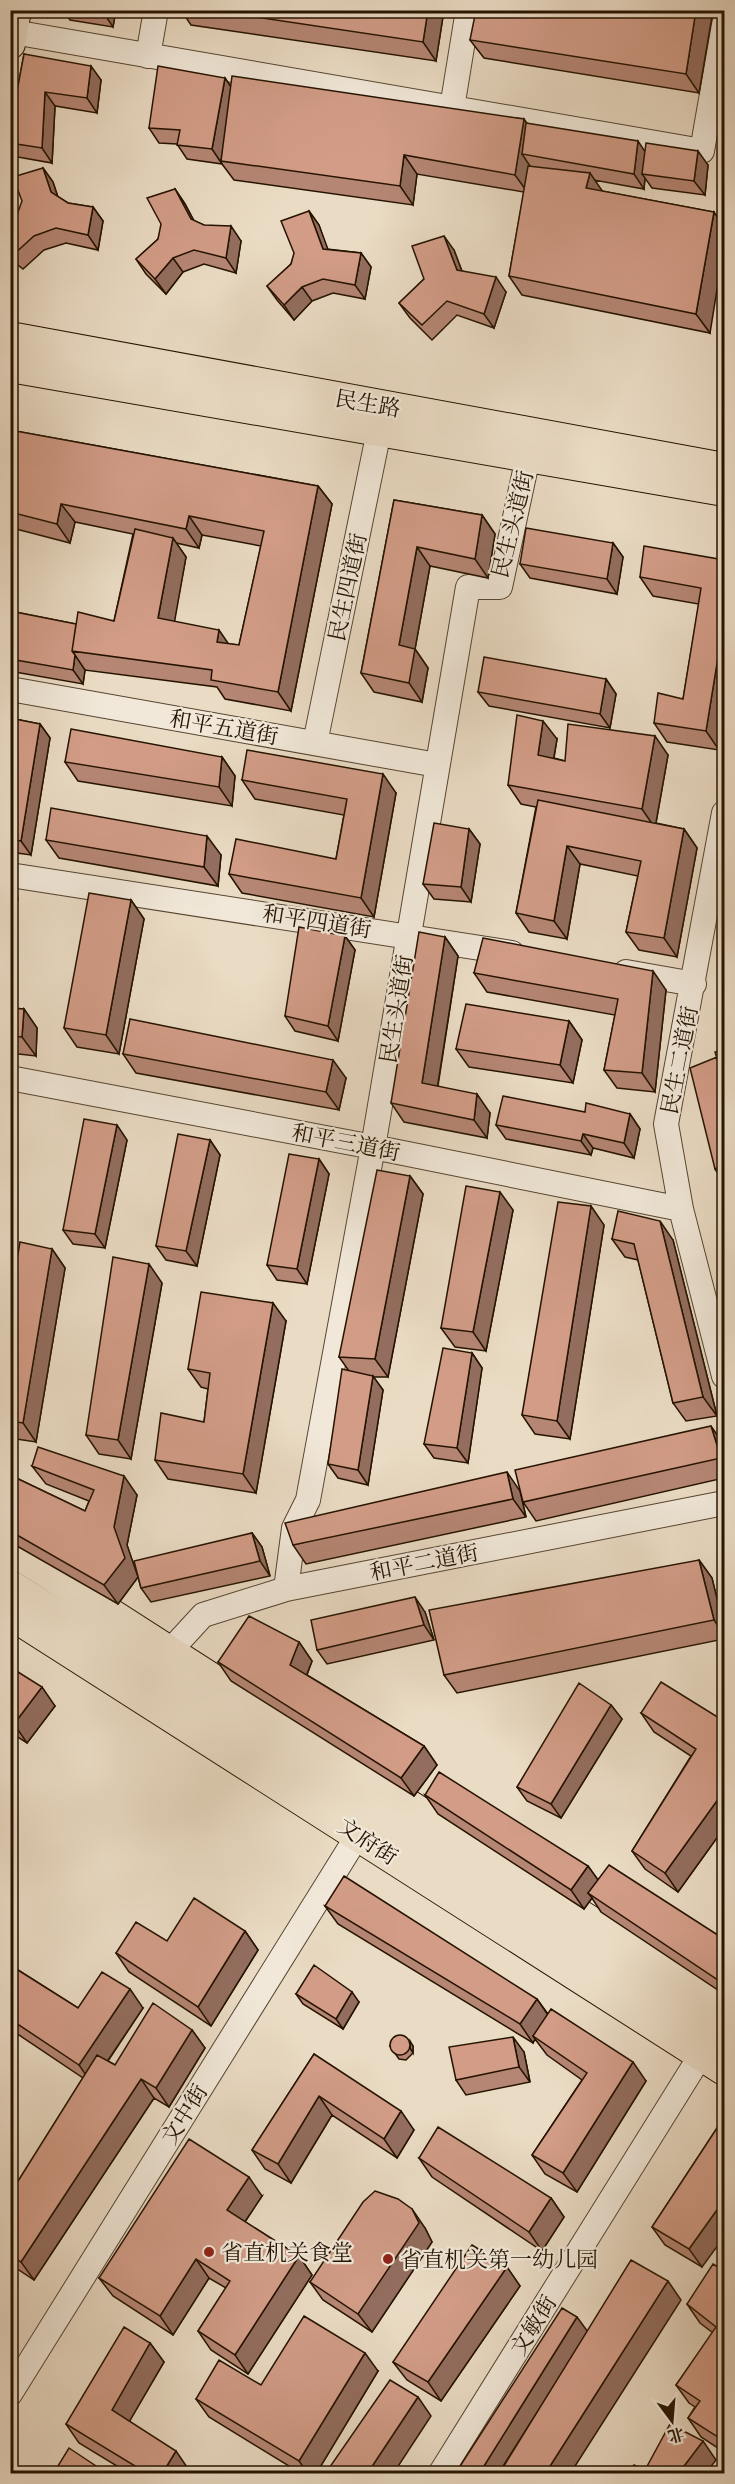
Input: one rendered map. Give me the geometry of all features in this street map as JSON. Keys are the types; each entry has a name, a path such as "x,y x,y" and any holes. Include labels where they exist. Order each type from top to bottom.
{"main road":[{"name":"民生路","path":"10,337 724,468"},
{"name":"民生路","path":"10,367 724,491"},
{"path":"10,1549 160,1662 724,2007"},
{"name":"文府街","path":"10,1584 160,1662 710,2059 724,2093"},
{"name":"文府街","path":"10,1614 353,1844"},
{"name":"文府街","path":"10,1638 710,2059"}],"street":[{"path":"148,56 156,10"},
{"path":"452,108 468,10"},
{"path":"13,29 148,56 702,151 724,25"},
{"name":"民生四道街","path":"315,743 379,431"},
{"name":"民生头道街","path":"286,1590 294,1528 308,1500 373,1147 468,588 500,586 528,457"},
{"name":"和平五道街","path":"11,694 437,765"},
{"name":"民生二道街","path":"724,813 694,984 666,1124 681,1209 724,1376"},
{"name":"和平四道街","path":"10,875 409,935 534,957"},
{"path":"603,968 694,984"},
{"name":"和平三道街","path":"10,1078 373,1147 681,1209"},
{"name":"和平二道街","path":"160,1662 203,1615 286,1590 724,1503"},
{"name":"文中街","path":"10,2394 353,1844"},
{"name":"文敏街","path":"440,2474 710,2059"}],"building":[{"path":"209,10 428,10 423,42"},
{"path":"476,10 696,10 686,74 470,40"},
{"path":"24,54 91,66 87,98 45,92 42,148 10,143 10,128"},
{"path":"158,66 225,78 212,149 177,145 180,130 149,128"},
{"path":"232,76 524,119 515,175 404,155 400,186 221,161"},
{"path":"526,123 638,141 634,174 522,154"},
{"path":"646,143 698,151 694,181 642,174"},
{"path":"528,166 590,173 586,188 714,212 696,314 509,276"},
{"path":"43,168 51,192 68,203 93,207 88,235 56,228 34,236 13,255 10,253 10,224 15,220 22,201 13,177"},
{"path":"175,189 191,219 204,225 231,226 226,258 194,250 173,258 155,279 136,259 158,239 161,224 147,198"},
{"path":"309,211 323,249 361,253 355,285 323,279 302,287 284,305 267,286 291,264 294,253 281,221"},
{"path":"444,236 457,270 496,277 484,314 447,301 422,325 399,303 424,279 412,246"},
{"path":"10,430 318,486 278,692 211,680 212,670 72,651 78,612 114,621 135,529 173,538 158,618 219,630 217,642 239,645 264,531 189,516 186,529 61,504 57,524 10,512"},
{"path":"394,500 482,515 475,559 417,547 399,645 415,649 409,683 361,673"},
{"path":"526,528 613,543 607,579 520,564"},
{"path":"644,546 724,560 724,620 706,731 654,723 658,693 683,699 701,588 640,577"},
{"path":"10,611 76,624 72,651 75,655 73,670 10,659"},
{"path":"484,657 606,679 600,714 478,692"},
{"path":"517,715 543,721 538,755 565,761 568,724 655,736 642,809 508,785"},
{"path":"10,718 40,724 21,841 10,839"},
{"path":"71,729 222,757 219,787 65,762"},
{"path":"247,750 383,774 361,898 229,874 236,839 336,859 347,799 242,780"},
{"path":"538,800 684,829 664,938 626,932 641,861 567,846 554,921 516,913"},
{"path":"51,808 207,836 204,867 46,840"},
{"path":"434,823 469,829 461,887 423,884"},
{"path":"89,893 131,900 106,1035 64,1028"},
{"path":"299,927 345,936 328,1026 285,1016"},
{"path":"419,932 445,937 422,1083 477,1094 474,1120 391,1103"},
{"path":"483,938 653,971 642,1073 604,1070 618,999 474,973"},
{"path":"466,1004 569,1021 560,1065 456,1049"},
{"path":"10,1008 24,1009 22,1037 10,1036"},
{"path":"130,1019 333,1060 326,1092 123,1054"},
{"path":"724,1050 724,1081 715,1052"},
{"path":"717,1057 724,1081 724,1176 722,1166 715,1169 690,1068"},
{"path":"503,1096 585,1112 586,1103 630,1114 624,1143 583,1134 581,1141 496,1125"},
{"path":"84,1119 117,1125 95,1234 63,1230"},
{"path":"178,1134 210,1140 186,1251 156,1246"},
{"path":"289,1154 319,1159 297,1269 267,1265"},
{"path":"377,1170 410,1176 375,1359 339,1357"},
{"path":"466,1186 500,1192 473,1332 441,1328"},
{"path":"558,1202 591,1206 557,1421 522,1415"},
{"path":"618,1211 660,1221 703,1397 673,1403 634,1244 612,1239"},
{"path":"20,1242 52,1249 23,1423 10,1421 10,1301"},
{"path":"113,1257 149,1264 118,1440 86,1435"},
{"path":"201,1292 273,1303 243,1474 155,1460 161,1413 204,1422 210,1373 188,1369"},
{"path":"443,1348 472,1353 457,1448 424,1444"},
{"path":"342,1369 373,1376 358,1470 328,1464"},
{"path":"711,1426 721,1458 523,1502 515,1470"},
{"path":"38,1447 124,1476 114,1527 125,1558 104,1585 10,1531 10,1475 85,1511 94,1490 32,1466"},
{"path":"507,1472 513,1499 293,1545 285,1523"},
{"path":"252,1533 260,1561 141,1588 134,1561"},
{"path":"699,1560 714,1620 444,1675 429,1610"},
{"path":"415,1597 424,1625 317,1650 311,1620"},
{"path":"249,1616 299,1642 290,1665 424,1746 401,1778 218,1662"},
{"path":"10,1667 42,1687 14,1724 10,1722"},
{"path":"661,1682 724,1721 724,1791 665,1873 632,1851 696,1749 641,1713"},
{"path":"579,1683 611,1705 551,1804 517,1787"},
{"path":"439,1772 588,1866 571,1890 425,1795"},
{"path":"609,1865 724,1939 724,1984 588,1893"},
{"path":"344,1876 537,1999 520,2024 325,1906"},
{"path":"194,1898 245,1931 198,2007 116,1953 136,1922 167,1941"},
{"path":"10,1965 78,2008 102,1972 130,1989 79,2065 10,2019"},
{"path":"314,1965 352,1992 336,2019 296,1994"},
{"path":"153,2003 192,2030 156,2088 141,2079 21,2262 10,2254 10,2194 97,2055 115,2065"},
{"path":"551,2009 633,2062 563,2173 532,2155 587,2073 533,2036"},
{"path":"400,2035 407,2038 410,2045 407,2052 400,2055 393,2052 390,2045 393,2038"},
{"path":"513,2037 519,2067 456,2080 449,2047"},
{"path":"314,2054 401,2111 384,2139 319,2096 278,2164 252,2150"},
{"path":"719,2125 724,2129 724,2200 689,2249 652,2227"},
{"path":"438,2127 551,2198 529,2232 419,2158"},
{"name":"省直机关食堂","path":"189,2139 249,2177 227,2210 299,2256 235,2355 198,2331 230,2281 196,2259 160,2316 99,2278"},
{"path":"375,2191 398,2199 412,2209 419,2223 358,2314 310,2282 363,2202"},
{"path":"472,2245 507,2267 428,2382 393,2362"},
{"path":"631,2260 668,2281 545,2474 499,2474"},
{"path":"713,2264 724,2271 724,2441 688,2418 700,2401 676,2385 716,2327 687,2304"},
{"path":"562,2308 577,2317 479,2474 455,2474"},
{"path":"304,2316 365,2353 299,2461 196,2399 219,2360 261,2385"},
{"path":"124,2327 150,2343 112,2410 176,2451 162,2474 148,2474 66,2424"},
{"path":"390,2380 418,2397 367,2474 325,2474"},
{"path":"670,2424 703,2441 678,2474 628,2474 634,2465 645,2470"},
{"path":"69,2448 108,2474 53,2474"}],"place":[{"name":"省直机关食堂","path":"209,2252"},
{"name":"省直机关第一幼儿园","path":"388,2259"}]}
